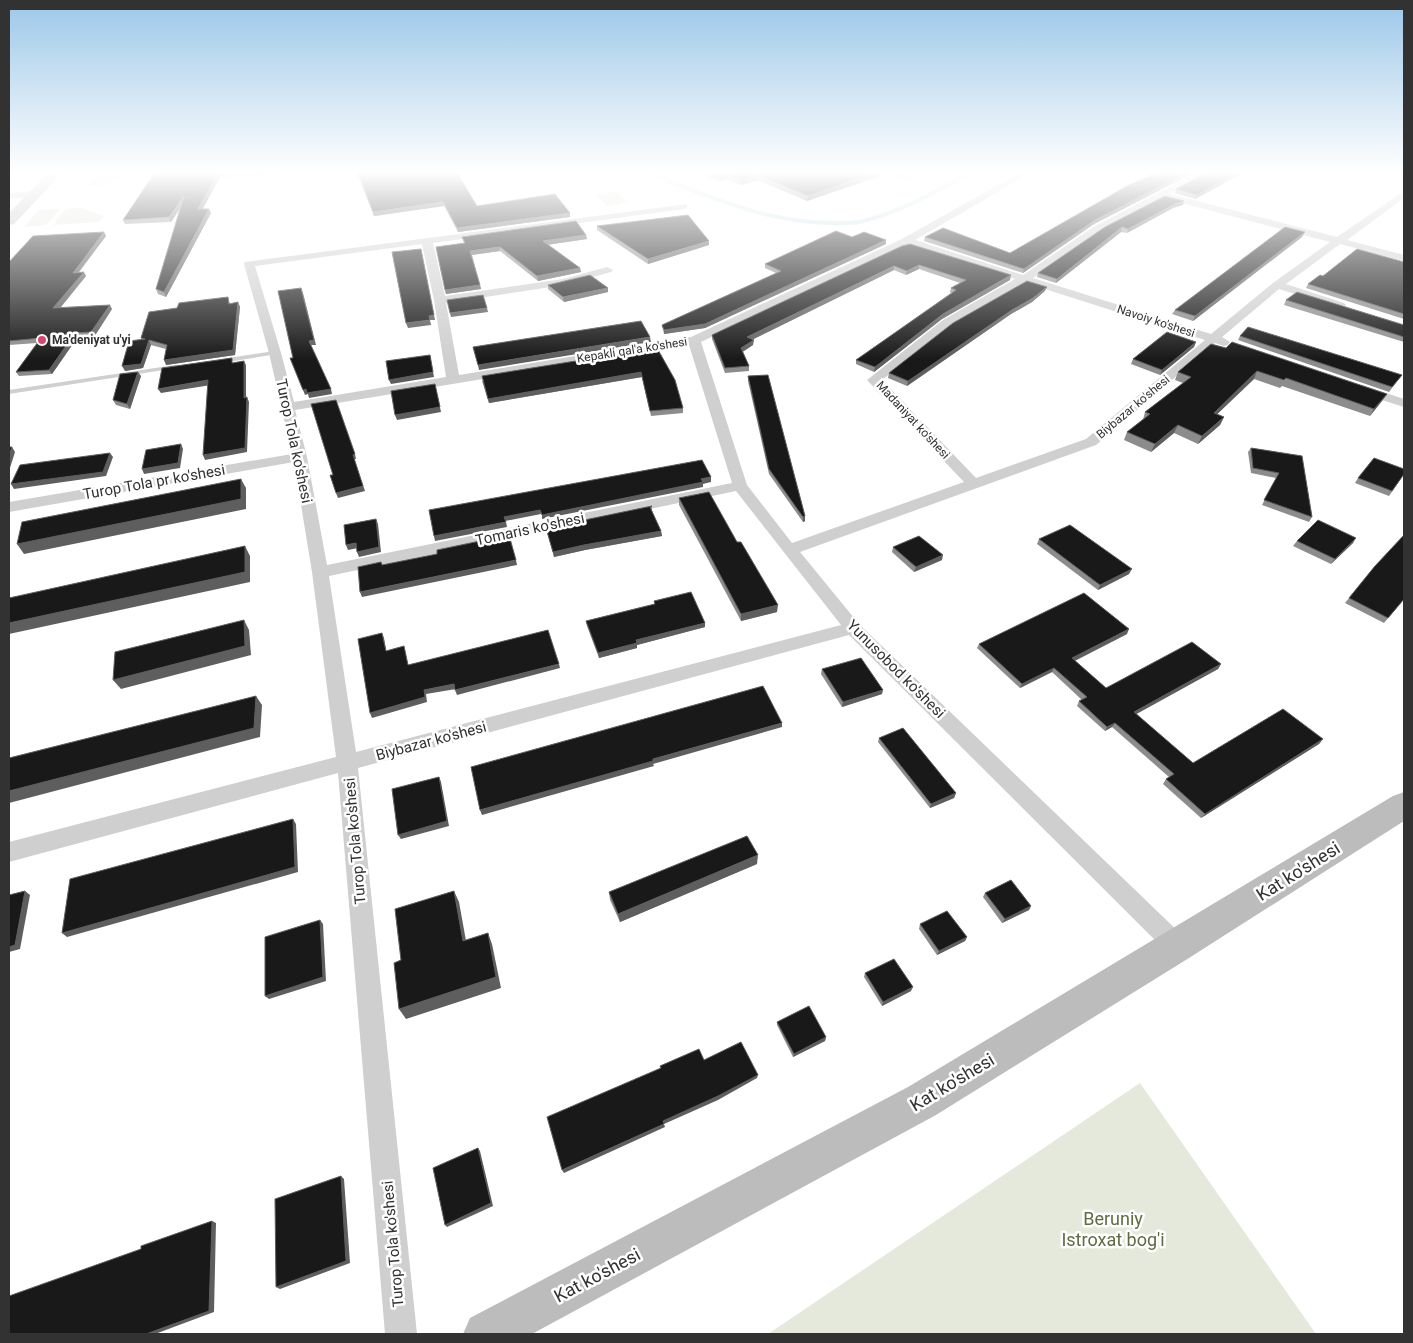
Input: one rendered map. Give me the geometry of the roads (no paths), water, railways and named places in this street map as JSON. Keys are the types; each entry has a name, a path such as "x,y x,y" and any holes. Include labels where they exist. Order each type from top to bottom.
{"street":[{"path":"275,353 249,264 481,234"},
{"name":"Kepakli qal'a ko'shesi","path":"288,407 694,340 920,234"},
{"name":"Madaniyat ko'shesi","path":"974,484 874,380 947,323 1024,279 1091,234"},
{"path":"1314,234 1404,258"},
{"name":"Biybazar ko'shesi","path":"789,550 1091,442 1277,285 1348,234"},
{"path":"427,241 440,300 453,379"},
{"name":"Navoiy ko'shesi","path":"906,242 1234,346"},
{"path":"440,300 564,282 607,270"},
{"path":"1277,285 1350,308"},
{"name":"Yunusobod ko'shesi","path":"694,340 740,486 789,550 853,628 1178,946"},
{"name":"Turop Tola ko'shesi","path":"275,353 300,458 320,572 347,763 401,1334"},
{"path":"1348,384 1404,403"},
{"name":"Turop Tola pr ko'shesi","path":"9,507 300,458"},
{"name":"Tomaris ko'shesi","path":"320,572 740,486"},
{"name":"Biybazar ko'shesi","path":"9,852 853,628"},
{"name":"Kat ko'shesi","path":"486,1334 922,1101 1178,946 1404,805"}],"lane":[{"path":"216,362 275,353"},
{"path":"9,392 186,366"}],"place":[{"name":"Ma'deniyat u'yi","path":"42,340"}],"park label":[{"name":"Beruniy Istroxat bog'i","path":"1113,1228"}]}
